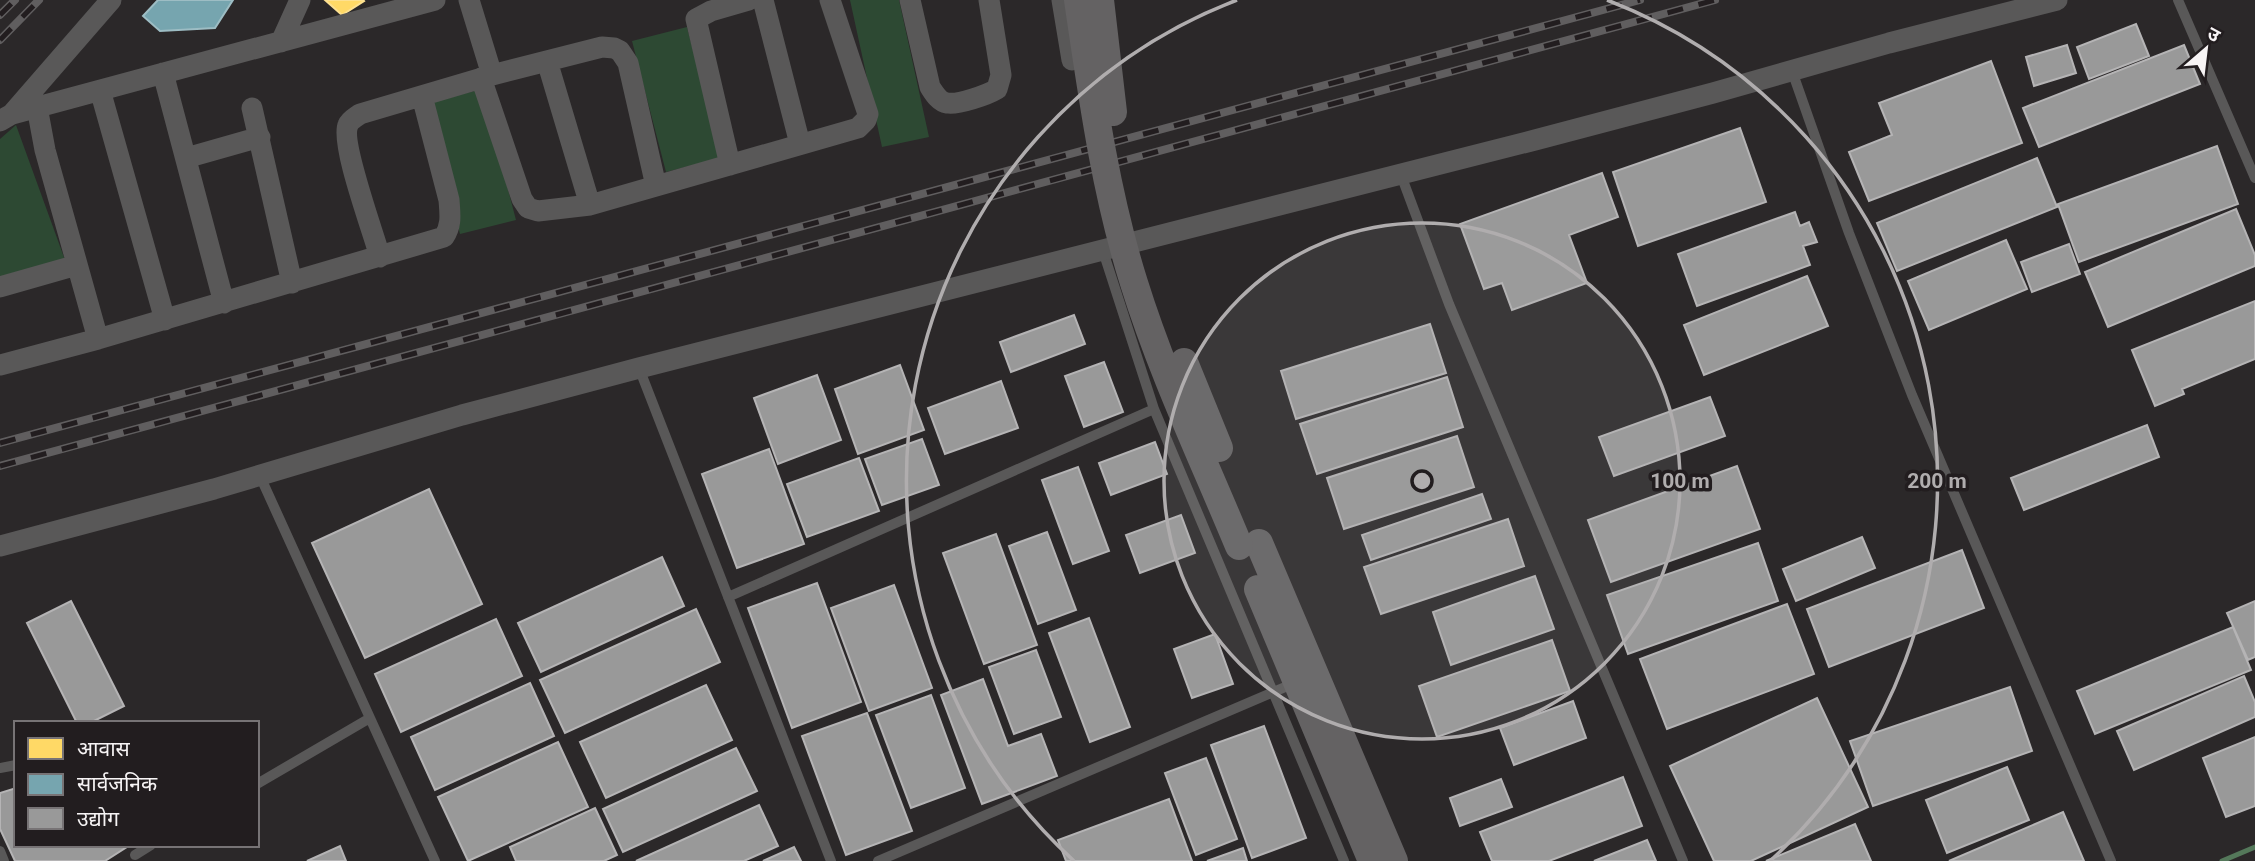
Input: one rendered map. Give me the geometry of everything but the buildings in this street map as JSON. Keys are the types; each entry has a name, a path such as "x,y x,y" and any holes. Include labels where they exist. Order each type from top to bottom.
{"main road":[{"path":"1078,0 1101,148 1133,282 1182,409 1249,545 1394,861"},
{"path":"1100,0 1114,122 1144,252 1166,321 1249,545 1285,687 1372,861"}],"street":[{"path":"6,118 111,0"},
{"path":"281,42 300,0"},
{"path":"6,118 37,107 435,0"},
{"path":"469,0 487,77 522,198 528,208 538,211 590,205 858,128 868,114 830,0"},
{"path":"730,165 696,19 711,11 749,0"},
{"path":"763,0 800,144"},
{"path":"911,0 930,88 939,99 947,103 987,95 997,89 1002,75 989,0"},
{"path":"1062,0 1072,60"},
{"path":"0,547 260,475 462,415 1401,175 2057,0"},
{"path":"380,257 354,169 346,132 348,123 360,114 547,61 607,47 624,54 656,186"},
{"path":"547,61 590,205"},
{"path":"163,73 224,303"},
{"path":"100,90 165,320"},
{"path":"0,365 98,340 444,237 449,230 449,200 422,96"},
{"path":"37,107 45,150 98,340"},
{"path":"252,108 292,283"},
{"path":"186,158 260,137"},
{"path":"0,287 77,265"}],"lane":[{"path":"2178,0 2255,178"},
{"path":"1792,71 1849,233 1912,395 2111,861"},
{"path":"1401,175 1448,304 1683,861"},
{"path":"1103,251 1154,409 1285,687 1344,861"},
{"path":"639,368 831,861"},
{"path":"728,597 1154,409"},
{"path":"260,475 435,861"},
{"path":"878,861 1285,687"},
{"path":"259,783 370,718"},
{"path":"135,855 148,847"},
{"path":"0,851 4,861"}],"green space":[{"path":"850,0 899,0 929,137 882,147"},
{"path":"687,27 721,158 666,172 632,41"},
{"path":"482,89 516,220 460,234 427,103"},
{"path":"16,125 65,260 0,278 0,139"}],"waterway":[{"path":"2222,861 2255,847"}],"railway":[{"path":"0,15 15,0"},
{"path":"0,40 39,0"},
{"path":"0,443 1640,0"},
{"path":"0,466 1715,0"}]}
